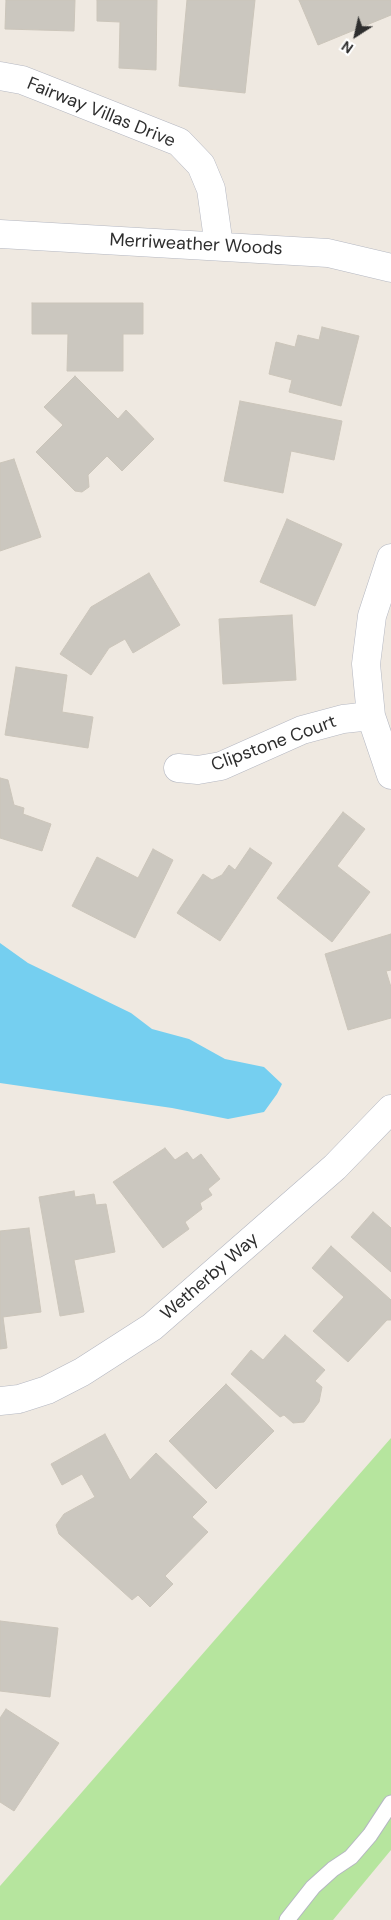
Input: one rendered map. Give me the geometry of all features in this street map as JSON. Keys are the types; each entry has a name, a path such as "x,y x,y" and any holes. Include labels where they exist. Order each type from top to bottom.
{"street":[{"name":"Fairway Villas Drive","path":"0,76 22,80 178,142 201,165 211,189 218,246"},
{"name":"Merriweather Woods","path":"0,234 328,253 391,268"},
{"path":"391,558 372,616 366,664 371,716 391,775"},
{"name":"Clipstone Court","path":"178,768 198,770 220,766 302,730 343,719 371,716"},
{"name":"Wetherby Way","path":"0,1401 18,1399 47,1390 82,1372 152,1327 335,1167 391,1109"}],"lane":[{"path":"287,1920 313,1887 333,1869 351,1857 370,1835 391,1803"}],"green space":[{"path":"391,1438 391,1850 333,1920 0,1920 0,1886"}],"water":[{"path":"0,943 28,963 131,1013 152,1029 189,1039 225,1059 264,1067 282,1084 277,1094 264,1112 228,1119 172,1108 0,1083"}],"building":[{"path":"6,0 75,0 74,31 5,29"},
{"path":"97,0 157,0 156,70 119,68 120,22 97,21"},
{"path":"187,0 255,0 245,93 179,86"},
{"path":"299,0 391,0 391,15 318,45"},
{"path":"32,303 143,303 143,334 123,334 123,371 67,371 68,334 32,334"},
{"path":"322,327 359,336 341,406 289,392 292,380 269,374 276,342 295,347 298,335 319,340"},
{"path":"75,376 118,419 126,410 154,439 122,471 107,456 88,475 89,487 82,492 75,491 36,452 63,425 44,407"},
{"path":"240,401 342,421 334,460 291,451 283,493 224,481"},
{"path":"14,459 41,537 0,551 0,463"},
{"path":"287,519 342,544 315,606 260,582"},
{"path":"149,573 180,625 133,653 125,639 109,648 91,675 60,654 91,607"},
{"path":"292,615 296,680 223,684 219,619"},
{"path":"16,667 67,675 62,712 93,717 88,748 5,735"},
{"path":"0,778 8,780 14,805 24,808 23,814 51,824 42,851 0,838"},
{"path":"343,812 365,829 337,866 370,892 332,942 277,898"},
{"path":"250,848 272,863 220,941 177,913 203,874 212,880 222,875 229,865 235,870"},
{"path":"153,849 173,860 135,938 72,906 97,857 138,878"},
{"path":"391,934 391,970 386,971 391,987 391,1018 348,1030 325,954"},
{"path":"165,1148 175,1160 187,1152 193,1160 201,1154 220,1179 208,1189 212,1195 200,1203 202,1209 185,1222 189,1229 163,1248 113,1182"},
{"path":"74,1191 75,1197 94,1194 96,1205 106,1204 115,1252 74,1260 84,1312 60,1316 39,1197"},
{"path":"373,1212 391,1228 391,1272 351,1237"},
{"path":"29,1228 41,1312 3,1317 7,1348 0,1349 0,1231"},
{"path":"331,1246 391,1300 391,1320 387,1320 348,1362 313,1331 344,1297 312,1268"},
{"path":"285,1335 325,1370 315,1381 322,1387 319,1402 304,1422 293,1423 284,1415 280,1417 231,1374 251,1350 263,1360"},
{"path":"226,1384 274,1431 216,1489 169,1441"},
{"path":"105,1434 130,1480 156,1453 207,1502 192,1517 208,1532 165,1576 173,1584 150,1607 138,1595 132,1600 59,1534 56,1525 64,1514 95,1497 82,1474 62,1485 51,1464"},
{"path":"0,1621 58,1628 50,1697 0,1691"},
{"path":"6,1709 59,1743 14,1811 0,1802 0,1718"}]}
